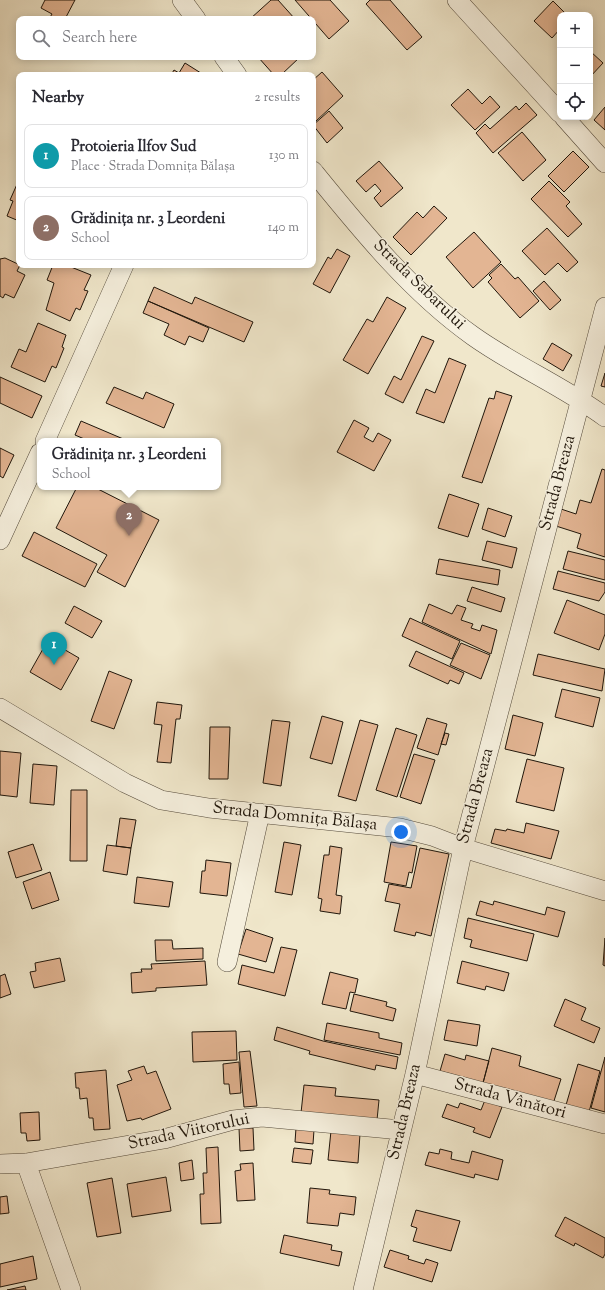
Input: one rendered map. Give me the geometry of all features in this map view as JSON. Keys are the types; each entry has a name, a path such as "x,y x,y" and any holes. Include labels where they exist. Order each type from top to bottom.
{"street":[{"path":"182,0 194,16"},
{"path":"457,0 557,110"},
{"path":"567,120 605,163"},
{"name":"Strada Sabarului","path":"316,174 392,262 453,320 494,350 580,398 605,417"},
{"path":"46,438 123,268"},
{"name":"Strada Breaza","path":"363,1290 414,1074 463,848 605,307"},
{"path":"0,540 37,460"},
{"name":"Strada Domnița Bălașa","path":"0,708 143,792 161,800 186,805 400,828 432,836 463,848 605,891"},
{"path":"227,962 260,813"},
{"name":"Strada Vânători","path":"414,1074 605,1124"},
{"name":"Strada Viitorului","path":"0,1164 26,1163 164,1139 247,1118 262,1117 401,1130"},
{"path":"26,1163 71,1290"}],"building":[{"path":"45,0 75,0 67,16 51,16 52,14 41,8"},
{"path":"271,0 278,0 292,16 253,16"},
{"path":"295,0 330,0 349,21 329,39 316,24 316,16 309,16"},
{"path":"370,0 390,0 422,37 407,50 366,4"},
{"path":"553,1 564,12 557,12 557,32 552,38 534,21"},
{"path":"593,54 603,63 593,74"},
{"path":"261,60 297,60 284,72 271,72"},
{"path":"185,63 199,72 180,72"},
{"path":"322,72 343,96 316,121 316,77"},
{"path":"468,89 482,104 490,96 500,107 475,130 451,105"},
{"path":"526,103 537,115 493,153 476,133 485,124 490,129 516,106 519,110"},
{"path":"605,107 605,130 594,120"},
{"path":"329,111 343,128 327,143 316,129 316,122"},
{"path":"522,132 546,160 523,181 498,153"},
{"path":"573,151 589,167 564,192 548,176"},
{"path":"379,161 403,188 381,207 374,198 381,191 375,184 366,192 356,181"},
{"path":"549,181 570,202 566,206 582,224 568,237 531,199"},
{"path":"16,186 16,220 7,216 13,201 10,200"},
{"path":"434,206 447,218 411,255 393,237 417,212 423,218"},
{"path":"547,228 578,262 567,272 558,263 545,275 522,251"},
{"path":"474,232 501,262 473,288 446,257"},
{"path":"337,249 350,256 330,293 313,284 328,257 331,259"},
{"path":"5,258 16,263 16,268 18,268 17,271 25,275 14,298 5,294 3,298 0,296 0,259"},
{"path":"501,264 515,279 518,277 539,301 520,318 488,282 492,278 489,275"},
{"path":"52,268 74,268 91,275 84,290 88,291 80,310 76,308 70,321 46,310 54,283 47,280"},
{"path":"544,281 561,300 550,310 533,291"},
{"path":"154,287 192,304 195,297 253,322 244,342 148,301"},
{"path":"387,297 406,308 368,374 343,360 367,319 373,322"},
{"path":"148,301 209,328 203,342 189,336 185,345 164,335 169,324 143,313"},
{"path":"38,323 66,335 62,347 64,348 56,368 52,366 45,382 11,367 19,349 26,352"},
{"path":"422,336 434,341 403,403 385,394 394,376 401,380"},
{"path":"552,343 572,355 563,371 543,359"},
{"path":"449,358 466,365 444,423 416,413 426,389 435,393"},
{"path":"605,373 605,387 601,386"},
{"path":"0,377 42,396 32,418 0,403"},
{"path":"114,387 143,399 146,392 174,404 164,428 106,403"},
{"path":"496,391 512,396 482,483 462,477 489,398 494,399"},
{"path":"354,420 369,428 364,437 373,442 378,433 391,440 374,471 337,452"},
{"path":"81,421 121,438 82,438 75,435"},
{"path":"0,448 14,455 3,478 0,476"},
{"path":"602,469 605,470 605,557 577,548 581,534 556,526 561,509 576,514 580,500 591,503"},
{"path":"75,490 100,490 159,520 125,587 97,572 107,555 56,528"},
{"path":"449,494 479,504 468,537 438,528"},
{"path":"488,508 512,516 505,537 482,529"},
{"path":"34,532 97,564 85,587 22,556"},
{"path":"487,541 517,548 512,568 482,560"},
{"path":"568,551 605,560 605,580 563,569"},
{"path":"439,559 500,570 498,585 436,574"},
{"path":"558,571 605,583 605,592 599,601 553,589"},
{"path":"472,587 505,598 501,612 467,601"},
{"path":"567,600 605,615 605,634 599,650 554,633"},
{"path":"429,604 452,614 457,605 466,608 461,620 473,624 471,628 480,631 482,625 497,630 491,654 422,622"},
{"path":"74,606 102,621 92,638 65,623"},
{"path":"410,618 460,641 452,659 402,636"},
{"path":"48,640 79,658 61,690 30,672"},
{"path":"461,643 490,655 481,679 450,665"},
{"path":"416,651 464,673 459,684 450,680 448,684 409,666"},
{"path":"538,654 605,669 602,691 533,675"},
{"path":"109,671 132,680 114,729 91,721"},
{"path":"562,689 600,698 593,727 555,717"},
{"path":"157,702 182,705 180,719 176,719 171,763 157,762 162,725 154,724"},
{"path":"513,715 543,723 535,756 505,749"},
{"path":"322,716 343,722 332,764 310,758"},
{"path":"427,718 447,724 438,755 417,748"},
{"path":"272,720 290,722 281,786 263,783"},
{"path":"360,720 378,725 356,801 338,796"},
{"path":"210,727 230,727 228,779 209,779"},
{"path":"396,728 417,735 397,797 376,790"},
{"path":"445,733 449,734 446,745 441,744"},
{"path":"0,751 21,753 17,797 0,795"},
{"path":"414,754 435,760 421,804 400,797"},
{"path":"527,759 564,768 554,811 516,802"},
{"path":"33,764 57,766 54,805 30,803"},
{"path":"71,790 87,790 87,861 70,861"},
{"path":"120,818 136,820 131,848 116,846"},
{"path":"526,823 559,831 551,859 491,843 495,829 506,831 507,829 524,833"},
{"path":"284,842 301,845 292,895 275,892"},
{"path":"391,842 417,846 412,873 409,872 406,886 384,882"},
{"path":"33,844 42,870 16,878 8,852"},
{"path":"107,845 131,848 127,875 103,871"},
{"path":"330,846 342,848 336,895 342,896 340,914 320,911 322,899 318,898 324,855 329,855"},
{"path":"420,848 449,854 431,936 416,932 415,936 394,931 400,904 385,901 389,884 411,888"},
{"path":"206,860 231,863 227,896 200,893 202,871 205,871"},
{"path":"50,872 59,900 32,909 23,882"},
{"path":"137,877 173,882 169,907 134,903"},
{"path":"480,901 493,905 494,901 545,915 547,907 565,912 558,937 476,915"},
{"path":"468,918 534,934 527,961 470,947 472,940 464,938"},
{"path":"246,929 273,938 266,962 238,954"},
{"path":"605,938 605,966 603,965"},
{"path":"155,940 172,940 173,949 203,948 203,959 156,961"},
{"path":"281,947 297,950 285,996 238,984 242,965 274,973"},
{"path":"60,958 65,981 34,988 30,972 36,971 35,963"},
{"path":"205,961 207,985 156,988 156,991 132,993 131,973 142,972 141,969 152,969 151,964"},
{"path":"462,961 509,973 504,991 486,986 485,990 457,983"},
{"path":"330,972 358,979 355,993 350,992 346,1009 322,1004"},
{"path":"5,974 11,994 0,998 0,976"},
{"path":"354,994 387,1002 386,1006 396,1009 393,1021 350,1011"},
{"path":"565,999 586,1008 581,1020 600,1028 594,1043 554,1026"},
{"path":"448,1020 480,1025 477,1046 444,1040"},
{"path":"327,1023 379,1033 379,1038 402,1043 400,1055 324,1040"},
{"path":"277,1027 323,1041 398,1057 396,1069 376,1065 375,1070 309,1054 310,1051 274,1040"},
{"path":"236,1031 237,1060 193,1062 192,1032"},
{"path":"492,1048 521,1056 519,1066 561,1079 553,1104 483,1083"},
{"path":"250,1051 257,1106 244,1107 239,1052"},
{"path":"445,1054 465,1060 466,1055 489,1061 483,1083 440,1071"},
{"path":"605,1057 605,1112 591,1108"},
{"path":"239,1062 241,1093 230,1094 229,1084 224,1084 223,1064"},
{"path":"578,1064 600,1071 589,1112 566,1105"},
{"path":"144,1066 147,1074 156,1071 171,1109 142,1120 141,1118 127,1121 117,1085 132,1080 128,1071"},
{"path":"106,1070 110,1129 94,1130 93,1118 89,1118 87,1098 80,1099 79,1088 76,1088 75,1073"},
{"path":"304,1085 336,1088 335,1096 379,1100 377,1120 301,1113"},
{"path":"485,1100 502,1107 490,1138 473,1132 475,1128 442,1117 447,1104 458,1108 460,1103 481,1110"},
{"path":"39,1112 40,1140 27,1141 26,1133 21,1133 20,1113"},
{"path":"239,1128 253,1128 254,1150 240,1151"},
{"path":"296,1128 314,1130 313,1144 295,1142"},
{"path":"331,1131 360,1134 358,1163 328,1160"},
{"path":"218,1147 221,1223 201,1224 200,1194 204,1194 203,1173 207,1173 206,1148"},
{"path":"294,1148 313,1150 311,1164 292,1162"},
{"path":"440,1149 452,1152 451,1159 469,1163 472,1151 503,1160 498,1180 475,1174 474,1178 425,1165 429,1152 439,1154"},
{"path":"192,1160 194,1179 181,1181 179,1163"},
{"path":"253,1163 255,1200 237,1201 235,1171 241,1170 240,1164"},
{"path":"166,1177 171,1211 132,1217 127,1184"},
{"path":"112,1178 121,1233 97,1237 87,1183"},
{"path":"310,1188 330,1190 329,1194 356,1197 354,1215 340,1213 338,1226 307,1223"},
{"path":"7,1196 9,1213 0,1214 0,1197"},
{"path":"416,1210 460,1221 451,1251 413,1241 417,1228 411,1226"},
{"path":"565,1217 605,1238 605,1254 603,1258 575,1243 574,1246 555,1236"},
{"path":"284,1235 332,1245 331,1250 342,1252 339,1266 280,1253"},
{"path":"390,1250 409,1256 408,1259 424,1264 426,1259 438,1263 432,1282 384,1267"},
{"path":"33,1256 37,1279 0,1287 0,1264"},
{"path":"25,1286 26,1290 7,1290"}],"place":[{"name":"Grădinița nr. 3 Leordeni","path":"129,536"},
{"name":"Protoieria Ilfov Sud","path":"54,665"}]}
